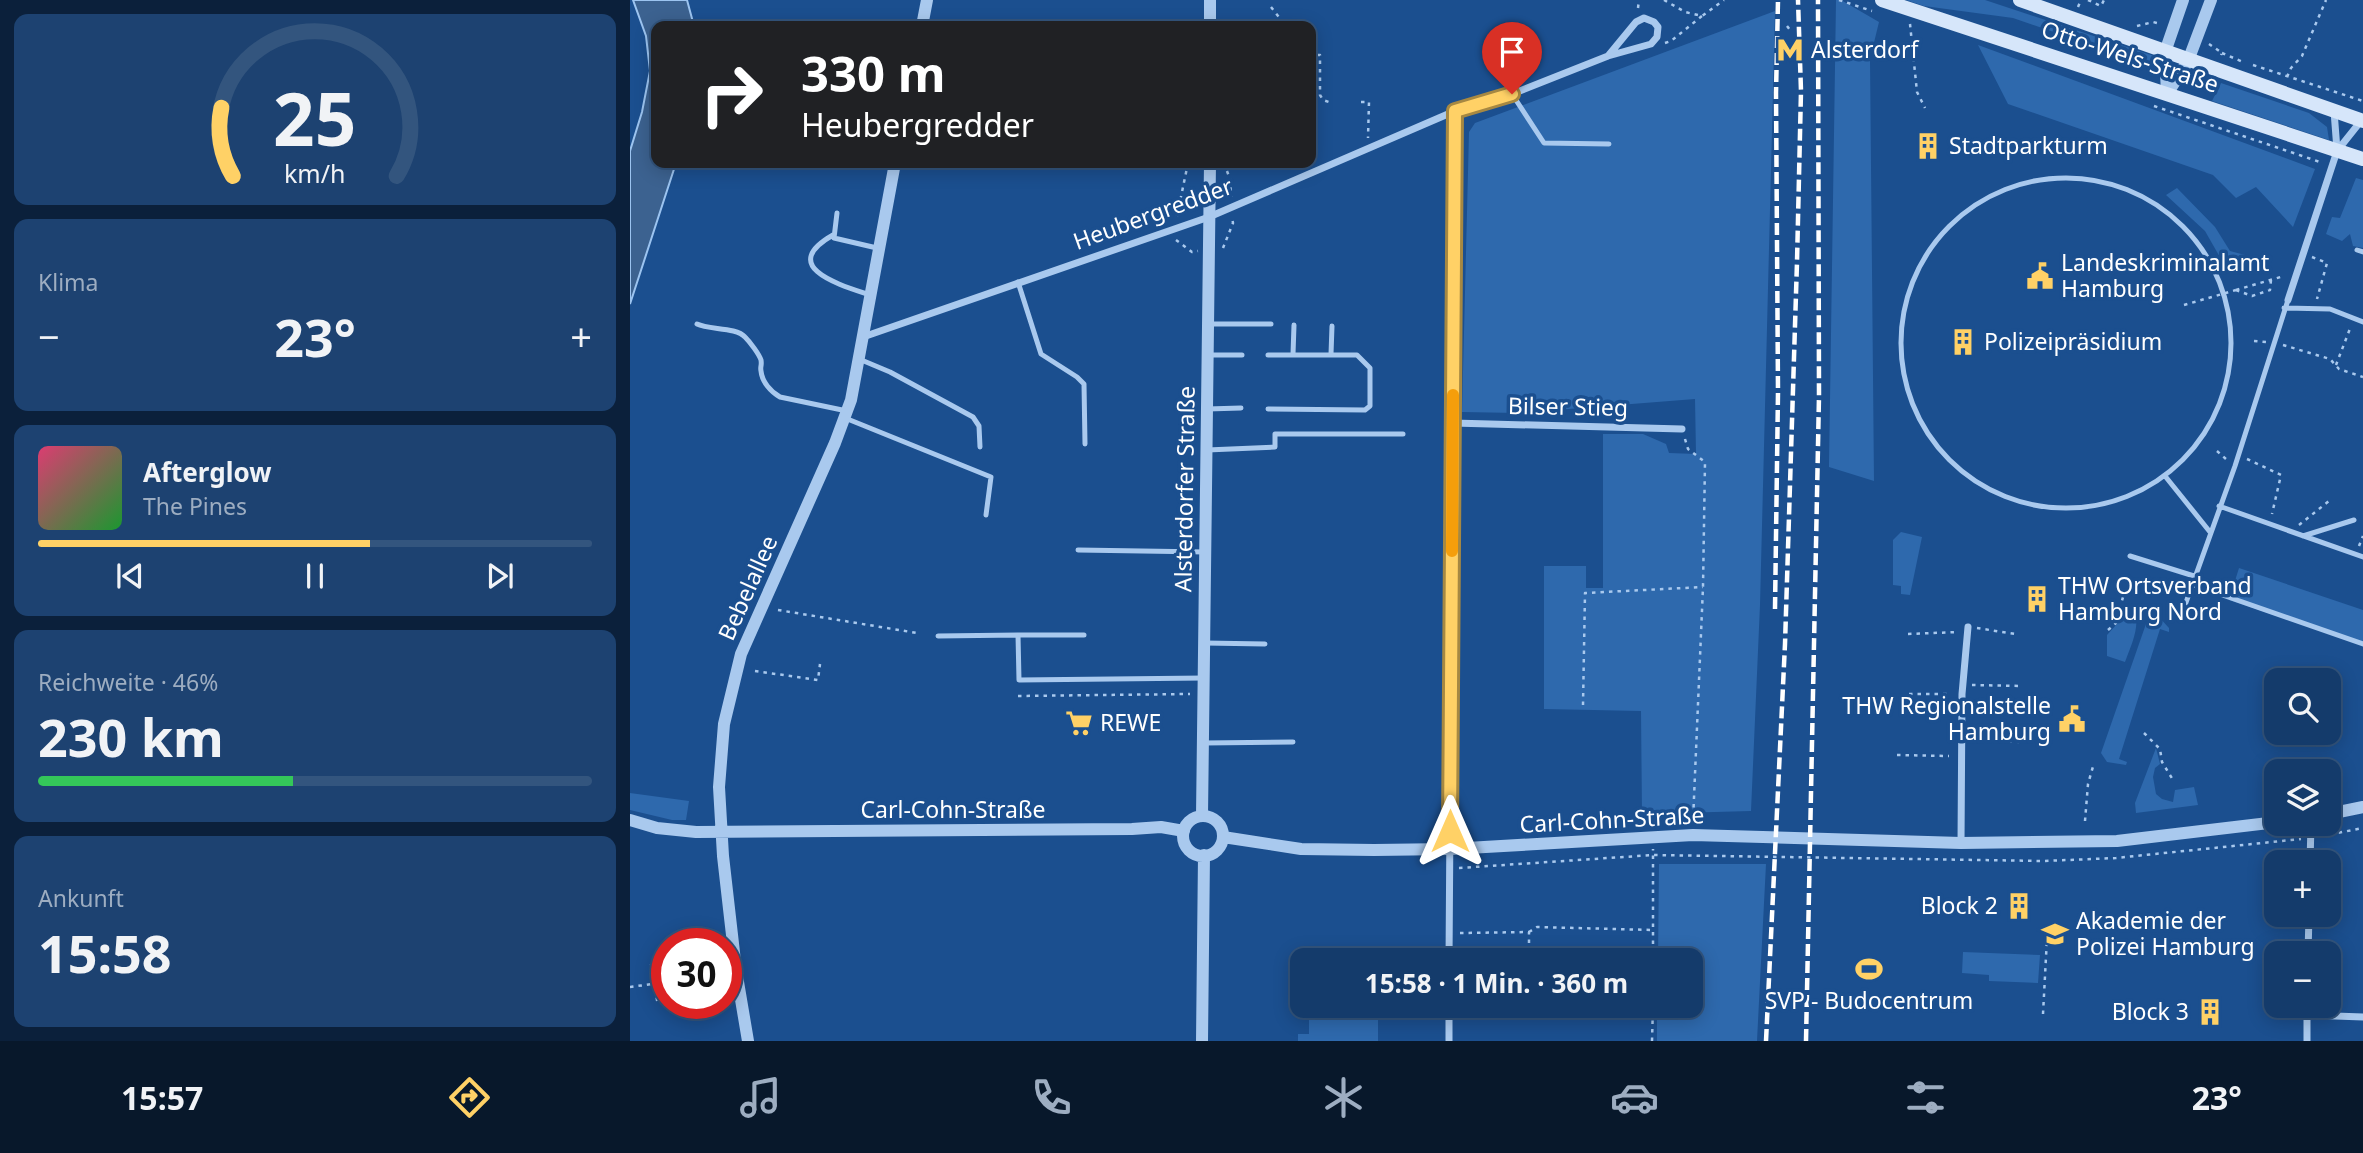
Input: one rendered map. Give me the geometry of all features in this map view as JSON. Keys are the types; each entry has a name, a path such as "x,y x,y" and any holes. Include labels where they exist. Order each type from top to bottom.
{"main road":[{"name":"Otto-Wels-Straße","path":"1882,0 2363,159"},
{"name":"Otto-Wels-Straße","path":"2020,0 2043,4 2188,61 2362,121"}],"street":[{"path":"923,21 927,0"},
{"path":"1210,0 1210,21"},
{"path":"2167,94 2165,52 2183,0"},
{"path":"2167,94 2188,61 2211,0"},
{"name":"Heubergredder","path":"863,337 1209,217 1455,111 1512,94 1608,56 1651,44 1657,37 1658,27 1644,18 1636,22 1608,56"},
{"path":"1450,948 1455,111"},
{"path":"2288,300 2337,151 2334,111"},
{"path":"2337,151 2362,121"},
{"name":"Bebelallee","path":"748,1041 736,970 721,832 719,787 726,714 737,669 846,414 859,359 894,168"},
{"name":"Alsterdorfer Straße","path":"1202,816 1210,168"},
{"name":"Bilser Stieg","path":"1453,423 1682,429"},
{"path":"1961,843 1962,694 1967,630"},
{"path":"2341,812 2363,807"},
{"path":"1202,816 1217,821 1223,837 1217,850 1204,855 1193,853 1187,846 1184,831 1192,820 1202,816"},
{"name":"Carl-Cohn-Straße","path":"630,820 679,831 721,832 1118,830 1161,827 1184,831"},
{"name":"Carl-Cohn-Straße","path":"1223,837 1301,849 1450,849 1693,835 1961,843 2117,841 2264,824"},
{"path":"1202,1041 1204,855"},
{"path":"2341,1017 2363,1017"},
{"path":"1449,1041 1450,1018"},
{"path":"2307,1018 2307,1041"}],"lane":[{"path":"1512,94 1544,144 1609,144"},
{"path":"2061,178 2096,180 2127,189 2158,205 2182,225 2202,248 2218,276 2228,306 2231,338 2229,373 2221,401 2208,428 2190,452 2165,476 2138,492 2111,502 2066,508 2034,505 2002,495 1974,480 1934,443 1916,411 1905,377 1901,346 1904,315 1911,288 1925,258 1945,230 1971,208 1999,192 2029,182 2061,178"},
{"path":"837,213 833,235 818,244 811,260 813,269 834,283 870,295"},
{"path":"833,235 837,240 878,249"},
{"path":"1018,282 1041,355 1084,384 1085,444"},
{"path":"2184,608 2238,455 2288,300"},
{"path":"2284,308 2330,309 2363,322"},
{"path":"697,324 707,329 739,333 745,337 761,362 760,373 770,392 779,397 846,414 991,477 986,515"},
{"path":"1207,324 1272,324"},
{"path":"1293,355 1294,325"},
{"path":"1331,354 1332,326"},
{"path":"1207,355 1242,355"},
{"path":"1268,355 1357,355 1370,368 1370,406 1364,410 1268,409"},
{"path":"859,359 890,372 973,417 979,426 980,447"},
{"path":"1207,409 1241,408"},
{"path":"1207,450 1275,447 1275,434 1403,434"},
{"path":"2165,476 2210,532"},
{"path":"2219,506 2363,556"},
{"path":"2302,536 2354,520"},
{"path":"1078,550 1206,552"},
{"path":"2130,556 2194,576"},
{"path":"2191,584 2363,644"},
{"path":"1018,635 1019,680 1204,678"},
{"path":"938,636 1084,635"},
{"path":"1205,643 1265,644"},
{"path":"1203,743 1293,743"}],"path":[{"path":"1664,0 1685,12 1702,16"},
{"path":"1651,44 1671,41 1724,0"},
{"path":"2088,0 2101,6 2104,0"},
{"path":"2287,77 2291,68 2302,57 2326,0"},
{"path":"1271,7 1282,21"},
{"path":"1910,24 1917,92 1926,108"},
{"path":"2205,42 2221,53 2363,101"},
{"path":"2218,63 2221,53"},
{"path":"1316,55 1320,55 1320,95 1323,100 1332,103"},
{"path":"1361,102 1369,102 1368,148"},
{"path":"2196,121 2308,160 2333,166"},
{"path":"1177,219 1187,168"},
{"path":"1226,168 1231,194"},
{"path":"1217,251 1222,251 1233,223 1232,216"},
{"path":"1177,234 1176,240 1192,251 1200,251"},
{"path":"2304,254 2327,263 2319,289"},
{"path":"2184,305 2236,290 2271,280 2270,290 2252,296 2236,290"},
{"path":"2336,365 2354,318"},
{"path":"2253,341 2275,342 2330,359 2336,365 2363,377"},
{"path":"1682,429 1688,449 1705,461 1693,835"},
{"path":"2238,455 2281,475 2269,524"},
{"path":"2291,531 2329,501"},
{"path":"1583,705 1586,593 1703,587"},
{"path":"2108,630 2116,623 2123,597"},
{"path":"778,610 918,633"},
{"path":"1908,634 1967,630 2015,634"},
{"path":"755,671 818,680 820,664"},
{"path":"1963,685 2022,685"},
{"path":"1018,696 1171,696 1204,693"},
{"path":"1909,694 1962,694"},
{"path":"2144,733 2160,749 2162,762 2173,780"},
{"path":"1961,738 2019,742"},
{"path":"1897,755 1947,755 1961,762"},
{"path":"2085,821 2088,785 2094,762"},
{"path":"1653,836 1653,948"},
{"path":"1449,933 1529,932 1537,927 1653,930"},
{"path":"1529,932 1529,948"},
{"path":"2043,1014 2047,939"},
{"path":"630,988 651,984"},
{"path":"1652,1041 1653,1018"}],"shaded area":[{"path":"633,0 687,0 693,21 651,21 651,168 674,168 630,304 630,151 642,112 650,71 646,36"},
{"path":"1836,0 1841,0 1879,22 1870,59 1874,481 1829,467"},
{"path":"1906,0 1985,0 2157,57 2158,68 2013,18 1924,6"},
{"path":"1775,11 1760,605 1751,811 1642,814 1641,711 1544,709 1544,566 1586,566 1586,588 1603,588 1603,434 1643,434 1666,444 1669,453 1696,454 1695,399 1518,413 1462,412 1469,132 1475,123"},
{"path":"1978,45 2315,169 2293,227 2256,187 2236,198 2213,175 2008,104"},
{"path":"2221,83 2309,113 2327,127 2329,140 2212,101"},
{"path":"2356,178 2363,180 2363,248 2353,246 2350,234 2342,241 2326,234 2332,217 2340,218"},
{"path":"2177,188 2215,227 2230,251 2245,255 2255,264 2229,273 2205,231 2166,195"},
{"path":"1901,532 1922,537 1910,595 1901,594 1901,586 1893,585 1893,540"},
{"path":"2239,568 2363,610 2363,645 2229,600"},
{"path":"2123,604 2134,609 2136,615 2134,636 2125,662 2107,656 2107,635 2117,624"},
{"path":"2158,616 2169,628 2169,632 2160,629 2119,759 2127,762 2126,765 2107,762 2101,753 2147,621"},
{"path":"2156,748 2160,764 2155,768 2153,777 2156,794 2173,802 2175,790 2194,787 2198,805 2136,813 2135,803"},
{"path":"630,793 689,801 686,820 672,820 630,810"},
{"path":"1659,864 1766,864 1757,1041 1657,1041 1657,1018 1703,1018 1703,948 1658,948"},
{"path":"1963,952 2040,955 2038,983 1989,981 1989,975 1962,973"},
{"path":"1309,1018 1378,1018 1378,1041 1298,1041 1298,1034 1309,1034"}],"railway":[{"path":"1775,609 1778,0"},
{"path":"1766,1041 1785,644 1797,262 1801,91 1798,0"},
{"path":"1806,1041 1819,396 1818,0"}],"slow traffic":[{"path":"1452,551 1453,395"}],"place":[{"name":"Alsterdorf","path":"1790,50"},
{"name":"Stadtparkturm","path":"1928,146"},
{"name":"Landeskriminalamt Hamburg","path":"2040,276"},
{"name":"Polizeipräsidium","path":"1963,342"},
{"name":"THW Ortsverband Hamburg Nord","path":"2037,599"},
{"name":"THW Regionalstelle Hamburg","path":"2072,719"},
{"name":"REWE","path":"1079,723"},
{"name":"Block 2","path":"2019,906"},
{"name":"Akademie der Polizei Hamburg","path":"2055,934"},
{"name":"SVP - Budocentrum","path":"1869,969"},
{"name":"Block 3","path":"2210,1012"}],"route":[{"path":"1450,831 1455,111 1512,94"}]}
